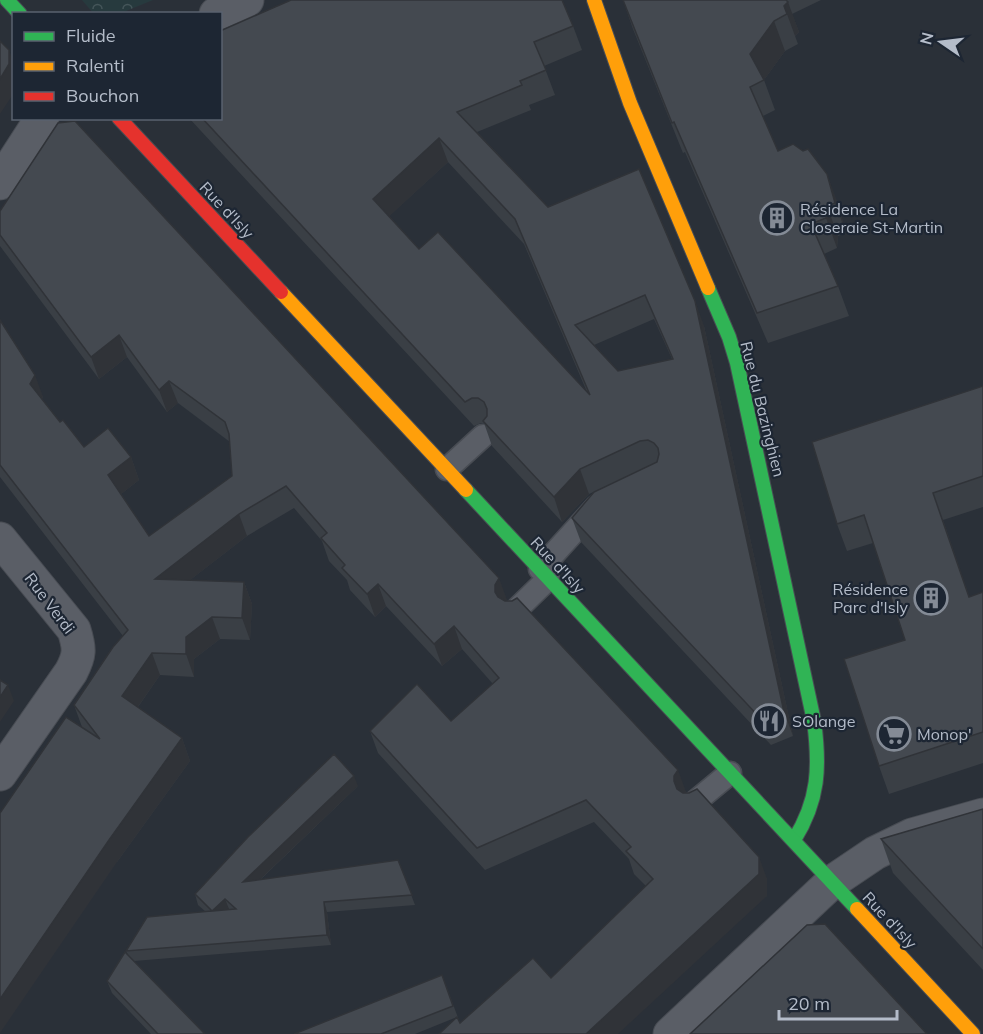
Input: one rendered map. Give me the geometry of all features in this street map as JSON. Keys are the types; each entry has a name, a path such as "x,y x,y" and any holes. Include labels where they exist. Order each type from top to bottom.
{"street":[{"path":"7,0 18,12"},
{"path":"220,12 247,0"},
{"name":"Rue du Bazinghien","path":"594,0 630,103 729,337 747,404 807,685 818,752 818,773 809,813 794,840"},
{"path":"0,183 41,120"},
{"name":"Rue d'Isly","path":"121,120 973,1034"},
{"name":"Rue Verdi","path":"0,539 74,630 78,644 78,658 71,672 0,774"},
{"path":"670,1034 832,882 875,853 912,835 983,815"}],"lane":[{"path":"447,469 483,436"},
{"path":"516,610 595,506 615,497"},
{"path":"695,802 730,772"}],"green space":[{"path":"82,0 153,0 123,12 92,12"}],"building":[{"path":"291,0 562,0 573,26 534,42 546,70 520,81 522,85 457,112 548,207 639,169 695,301 784,712 762,720 572,518 594,492 657,462 659,454 654,443 648,440 640,441 580,469 554,497 483,421 487,416 484,402 478,398 472,398 465,402 204,120 222,120 222,30","holes":["439,138 515,219 590,395 438,232 419,249 373,199","645,295 673,359 618,371 575,325"]},
{"path":"623,0 786,0 788,2 784,6 787,14 774,21 750,54 764,80 750,87 778,151 793,144 803,151 808,149 827,174 835,203 827,206 826,218 811,224 838,286 757,313 674,122 672,123"},
{"path":"0,41 9,50 9,64 0,79"},
{"path":"75,121 499,578 495,585 498,597 505,601 517,598 678,770 674,776 677,789 683,793 689,793 697,789 759,857 759,874 586,1034 439,1034 457,1017 460,1023 533,958 551,978 653,879 626,851 631,847 586,800 477,848 370,731 417,684 451,721 499,678 454,626 434,644 378,584 367,594 342,568 345,565 321,538 327,533 286,486 239,514 155,579 244,582 242,618 212,617 186,637 186,654 152,653 122,696 182,738 0,999 0,813 66,717 100,739 74,705 113,647 128,630 0,465 0,320 35,375 30,384 60,422 63,420 84,447 108,428 131,457 108,475 149,536 232,476 229,434 225,422 169,381 159,390 119,335 91,357 0,235 0,211 58,123"},
{"name":"Résidence Parc d'Isly","path":"983,386 983,476 933,493 969,597 983,592 983,732 879,766 844,659 905,640 864,515 837,524 812,442"},
{"path":"0,680 8,685 0,697"},
{"path":"334,754 354,776 243,882 398,860 412,895 324,902 327,935 126,951 147,917 212,911 195,894 248,837","holes":["225,899 236,909 212,911"]},
{"path":"983,809 983,949 881,839"},
{"path":"825,924 927,1034 690,1034 807,925"},
{"path":"125,952 205,1034 158,1034 107,981"},
{"path":"442,975 453,1006 381,1034 294,1034"}],"traffic: fast":[{"path":"7,0 18,12"},
{"path":"708,288 729,337 737,363 814,721 817,753 816,783 809,811 794,840"},
{"path":"466,490 857,909"}],"traffic: slow":[{"path":"594,0 630,103 708,288"},
{"path":"281,292 466,490"},
{"path":"857,909 973,1034"}],"traffic: jam":[{"path":"121,120 281,292"}],"place":[{"name":"Résidence La Closeraie St-Martin","path":"777,218"},
{"name":"Résidence Parc d'Isly","path":"931,598"},
{"name":"SOlange","path":"769,721"},
{"name":"Monop'","path":"894,734"}]}
